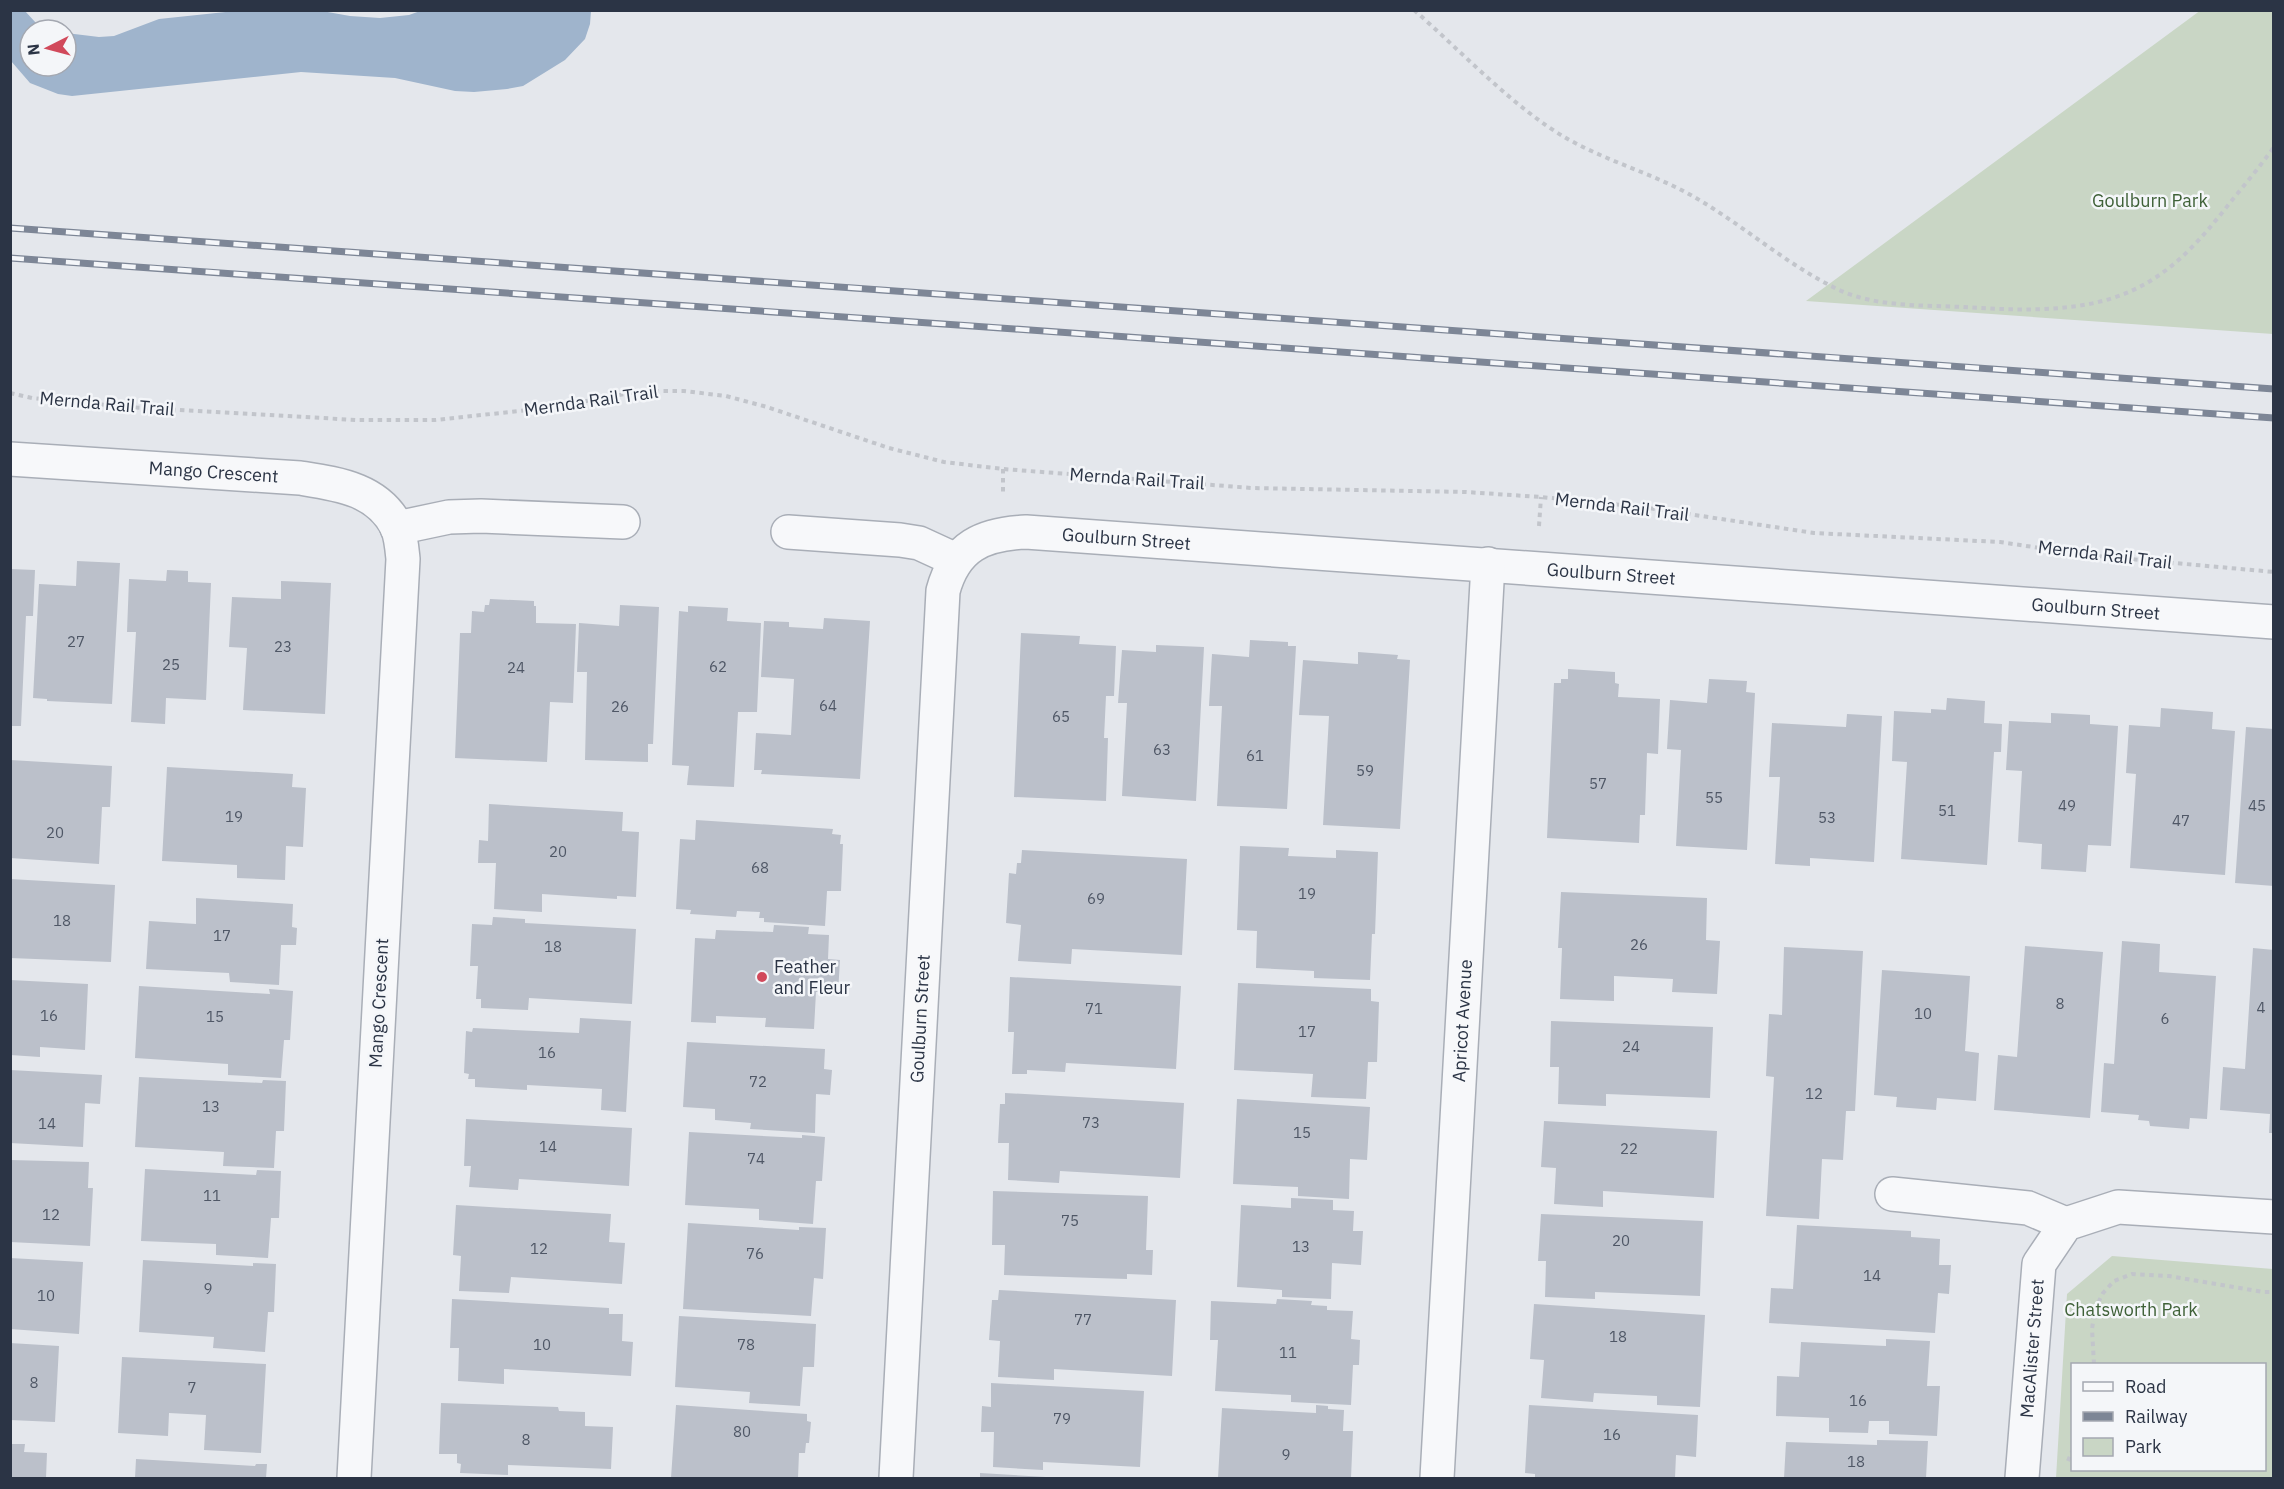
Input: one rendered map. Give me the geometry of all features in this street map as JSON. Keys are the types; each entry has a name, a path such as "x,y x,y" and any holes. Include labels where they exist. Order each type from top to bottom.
{"street":[{"name":"Mango Crescent","path":"10,459 288,478 340,484 369,495 384,507 398,528 403,559 354,1479"},
{"path":"398,528 449,517 481,516 623,522"},
{"path":"788,532 919,543 956,560"},
{"name":"Goulburn Street","path":"896,1479 943,591 947,575 956,560 983,539 1003,533 1026,532 2274,622"},
{"name":"Apricot Avenue","path":"1437,1479 1488,564"},
{"path":"1892,1194 2028,1208 2066,1224 2118,1207 2274,1217"},
{"name":"MacAlister Street","path":"2022,1479 2039,1264 2066,1224"}],"path":[{"path":"1414,10 1518,103 1565,137 1624,166 1682,190 1723,213 1781,257 1837,289 1863,299 1891,303 2051,309 2113,298 2143,285 2172,266 2199,242 2274,147"},
{"name":"Mernda Rail Trail","path":"10,393 32,398 127,407 357,420 435,420 547,408 642,391 684,391 726,396 889,448 944,462 1003,469 1252,488 1466,492 1541,497 1642,507 1814,533 2000,542 2086,555 2274,572"},
{"path":"2094,1363 2092,1329 2095,1309 2103,1293 2114,1281 2132,1274 2169,1276 2274,1292"}],"green space":[{"name":"Goulburn Park","path":"2201,10 2273,11 2273,334 1806,301"},
{"name":"Chatsworth Park","path":"2112,1256 2273,1269 2273,1478 2056,1478 2067,1294"}],"water":[{"path":"423,10 591,11 585,39 565,60 523,86 507,89 455,91 395,78 301,72 72,96 58,94 30,83 26,78 78,78 78,34 114,36 159,19 235,11 322,11 380,18 409,15"},
{"path":"11,11 25,11 31,18 18,18 18,69 11,61"}],"building":[{"path":"77,561 120,563 112,704 47,701 47,699 33,698 39,584 76,586"},
{"path":"10,569 35,570 33,616 26,616 21,726 10,726"},
{"path":"167,570 188,571 188,582 211,583 206,700 166,698 165,724 131,722 136,632 127,632 129,579 166,581"},
{"path":"281,581 331,583 325,714 243,710 247,648 229,647 232,597 281,599"},
{"path":"490,599 534,601 536,623 576,624 573,703 550,702 547,762 455,758 460,633 471,633 472,611 484,612 485,605 489,605"},
{"path":"620,605 659,607 653,744 648,744 648,762 585,760 587,672 577,672 579,623 619,626"},
{"path":"688,606 728,608 727,621 761,623 757,712 738,712 734,787 687,785 689,766 672,765 679,611 688,612"},
{"path":"824,618 870,621 860,779 761,774 762,770 754,770 756,733 791,735 794,679 761,677 764,621 789,622 789,627 823,629"},
{"path":"1021,633 1080,636 1079,644 1116,646 1114,696 1106,696 1104,738 1108,738 1106,801 1014,797"},
{"path":"1250,640 1288,642 1288,646 1296,646 1287,809 1217,806 1222,706 1209,706 1212,654 1249,657"},
{"path":"1156,645 1204,647 1196,801 1122,796 1127,703 1118,703 1122,650 1156,652"},
{"path":"1358,652 1398,655 1397,659 1410,660 1400,829 1323,825 1329,716 1299,715 1303,660 1358,664"},
{"path":"1568,669 1615,672 1615,683 1619,684 1618,697 1660,699 1658,754 1647,753 1645,815 1640,815 1639,843 1547,838 1554,683 1561,683 1561,679 1568,679"},
{"path":"1709,679 1747,681 1746,692 1755,693 1747,850 1676,846 1681,750 1667,749 1670,700 1707,703"},
{"path":"1947,698 1985,701 1984,723 2002,724 2001,752 1994,752 1987,865 1901,859 1907,762 1892,761 1894,711 1931,713 1931,709 1946,710"},
{"path":"2161,708 2213,712 2212,729 2235,731 2225,875 2130,868 2136,774 2126,773 2129,725 2160,727"},
{"path":"2051,713 2090,715 2090,724 2118,726 2111,846 2088,845 2086,872 2041,869 2042,844 2018,842 2022,771 2006,770 2009,721 2051,723"},
{"path":"1847,714 1882,716 1874,862 1810,858 1810,866 1775,864 1780,777 1769,777 1772,723 1846,727"},
{"path":"2246,727 2274,729 2274,886 2235,883"},
{"path":"10,760 112,766 110,807 102,807 99,864 10,858"},
{"path":"167,767 293,774 292,787 306,788 303,847 286,846 285,880 237,878 237,865 162,861"},
{"path":"489,804 623,812 622,831 639,832 636,897 617,896 617,899 542,894 542,912 494,909 496,863 478,863 479,840 488,841"},
{"path":"696,820 833,829 832,834 841,835 840,844 843,844 841,891 827,891 825,926 764,922 764,918 759,918 760,912 737,911 736,917 690,914 691,910 676,909 680,839 695,840"},
{"path":"1240,846 1289,848 1288,856 1336,858 1336,850 1378,852 1375,934 1372,934 1370,980 1314,978 1314,971 1256,968 1257,931 1237,930"},
{"path":"1022,850 1187,859 1182,955 1072,949 1071,964 1018,961 1021,925 1006,923 1009,873 1016,874 1017,863 1021,863"},
{"path":"10,879 115,885 111,962 10,958"},
{"path":"1561,892 1707,898 1706,940 1720,941 1717,994 1672,992 1673,979 1614,976 1614,1001 1560,999 1562,948 1558,948"},
{"path":"196,898 293,904 292,927 297,928 296,945 281,945 279,985 230,982 229,973 146,969 149,921 196,924"},
{"path":"493,917 525,919 525,923 636,929 632,1004 529,998 528,1010 481,1008 481,999 476,999 478,966 470,966 472,924 492,925"},
{"path":"774,925 809,927 808,934 829,935 828,959 840,960 838,993 816,992 814,1029 765,1027 766,1018 716,1016 716,1023 691,1022 695,938 715,939 716,930 773,932"},
{"path":"2122,941 2160,944 2159,972 2216,976 2207,1119 2190,1118 2189,1129 2150,1126 2149,1121 2138,1120 2139,1115 2101,1112 2104,1063 2114,1064"},
{"path":"2025,946 2103,952 2090,1118 1994,1110 1998,1055 2017,1057"},
{"path":"1784,947 1863,951 1855,1111 1846,1111 1843,1160 1822,1159 1819,1219 1766,1216 1774,1077 1766,1076 1769,1014 1782,1015"},
{"path":"2253,948 2274,950 2274,1133 2269,1133 2270,1114 2220,1110 2223,1067 2245,1069"},
{"path":"1882,970 1970,976 1965,1051 1979,1053 1976,1101 1937,1098 1936,1110 1896,1107 1897,1097 1874,1095"},
{"path":"1010,977 1181,986 1176,1069 1066,1063 1065,1072 1027,1070 1027,1074 1012,1074 1014,1032 1008,1032"},
{"path":"10,980 88,984 85,1050 40,1047 40,1057 10,1055"},
{"path":"1238,983 1371,989 1371,1001 1379,1002 1377,1062 1368,1062 1366,1099 1311,1097 1313,1074 1234,1070"},
{"path":"139,986 270,994 269,989 293,991 290,1040 284,1040 281,1078 228,1075 228,1064 135,1058"},
{"path":"580,1018 631,1021 626,1112 601,1110 602,1089 527,1085 527,1090 475,1087 475,1079 468,1079 469,1074 464,1073 466,1031 472,1032 473,1028 579,1033"},
{"path":"1551,1021 1713,1027 1710,1098 1606,1094 1606,1106 1558,1104 1559,1067 1550,1067"},
{"path":"687,1042 825,1049 824,1069 832,1070 830,1095 816,1094 815,1133 750,1129 751,1123 715,1120 715,1109 683,1107"},
{"path":"10,1070 102,1075 100,1104 85,1103 83,1147 10,1143"},
{"path":"139,1077 262,1083 263,1080 286,1081 284,1131 276,1131 274,1168 223,1166 224,1152 135,1147"},
{"path":"1005,1093 1184,1103 1180,1178 1060,1171 1059,1183 1008,1180 1009,1143 998,1143 1000,1104 1005,1104"},
{"path":"1237,1099 1370,1107 1367,1160 1350,1159 1349,1199 1298,1196 1298,1187 1233,1184"},
{"path":"466,1119 632,1128 629,1186 519,1179 518,1190 469,1187 471,1166 464,1166"},
{"path":"1544,1121 1717,1131 1714,1198 1603,1191 1603,1207 1554,1204 1556,1168 1541,1167"},
{"path":"689,1132 802,1138 802,1135 825,1137 822,1181 816,1181 813,1224 759,1220 759,1209 685,1205"},
{"path":"10,1160 89,1162 88,1188 93,1188 90,1246 10,1242"},
{"path":"145,1169 256,1175 257,1170 281,1171 279,1218 271,1218 268,1258 216,1255 216,1244 141,1241"},
{"path":"993,1191 1148,1196 1146,1250 1153,1250 1152,1275 1127,1274 1127,1279 1004,1275 1005,1245 992,1245"},
{"path":"1291,1198 1333,1200 1333,1210 1354,1211 1353,1231 1363,1231 1361,1265 1332,1263 1331,1299 1282,1297 1282,1290 1237,1287 1241,1205 1291,1208"},
{"path":"456,1205 611,1214 609,1242 625,1243 622,1284 511,1277 509,1293 459,1291 461,1256 453,1255"},
{"path":"1541,1214 1703,1221 1700,1296 1595,1292 1595,1299 1545,1297 1546,1261 1538,1261"},
{"path":"688,1223 799,1230 799,1227 826,1228 823,1279 814,1278 811,1316 683,1309"},
{"path":"1797,1225 1911,1231 1911,1237 1940,1239 1939,1265 1951,1265 1949,1294 1938,1293 1935,1333 1769,1323 1771,1288 1793,1289"},
{"path":"10,1258 83,1262 79,1334 10,1329"},
{"path":"143,1260 253,1266 253,1263 276,1264 274,1312 268,1312 265,1352 213,1348 214,1337 139,1332"},
{"path":"999,1290 1176,1300 1172,1376 1054,1369 1054,1380 998,1377 1000,1341 989,1340 992,1300 998,1300"},
{"path":"452,1299 609,1308 609,1314 623,1314 622,1341 633,1342 631,1376 504,1369 504,1384 458,1381 459,1348 450,1348"},
{"path":"1277,1299 1312,1301 1311,1305 1327,1306 1327,1310 1353,1311 1351,1339 1360,1340 1359,1365 1353,1365 1351,1405 1291,1402 1291,1395 1215,1391 1218,1340 1210,1340 1211,1301 1276,1304"},
{"path":"1534,1304 1705,1315 1700,1407 1657,1405 1657,1396 1594,1393 1593,1402 1541,1398 1544,1360 1530,1359"},
{"path":"679,1316 816,1324 814,1367 803,1367 800,1406 749,1403 750,1392 675,1387"},
{"path":"1886,1339 1930,1341 1927,1386 1940,1386 1937,1436 1889,1434 1889,1421 1869,1421 1868,1433 1829,1432 1829,1418 1776,1416 1777,1376 1799,1377 1801,1342 1886,1346"},
{"path":"10,1343 59,1346 55,1422 10,1420"},
{"path":"122,1357 266,1364 261,1453 204,1450 206,1415 169,1413 168,1436 118,1433"},
{"path":"991,1383 1144,1391 1140,1467 1043,1462 1043,1470 993,1467 994,1432 981,1432 982,1406 991,1407"},
{"path":"441,1403 558,1407 559,1411 585,1412 585,1426 613,1427 611,1469 508,1465 508,1475 460,1473 461,1464 457,1463 457,1454 439,1454"},
{"path":"676,1405 807,1414 807,1421 811,1422 809,1443 806,1443 805,1453 799,1453 798,1478 671,1478"},
{"path":"1316,1405 1328,1406 1328,1409 1344,1410 1343,1431 1353,1431 1351,1478 1218,1478 1222,1408 1316,1413"},
{"path":"1529,1405 1698,1415 1696,1457 1676,1455 1675,1478 1535,1478 1535,1474 1525,1473"},
{"path":"1877,1440 1928,1441 1926,1478 1784,1478 1786,1442 1877,1445"},
{"path":"10,1444 25,1444 24,1452 47,1453 46,1478 10,1478"},
{"path":"136,1459 255,1466 256,1464 267,1464 266,1478 135,1478"},
{"path":"980,1473 1046,1477 1046,1478 980,1478"}],"railway":[{"path":"10,228 2274,389"},
{"path":"10,258 2274,418"}],"place":[{"name":"Feather and Fleur","path":"762,977"}]}
